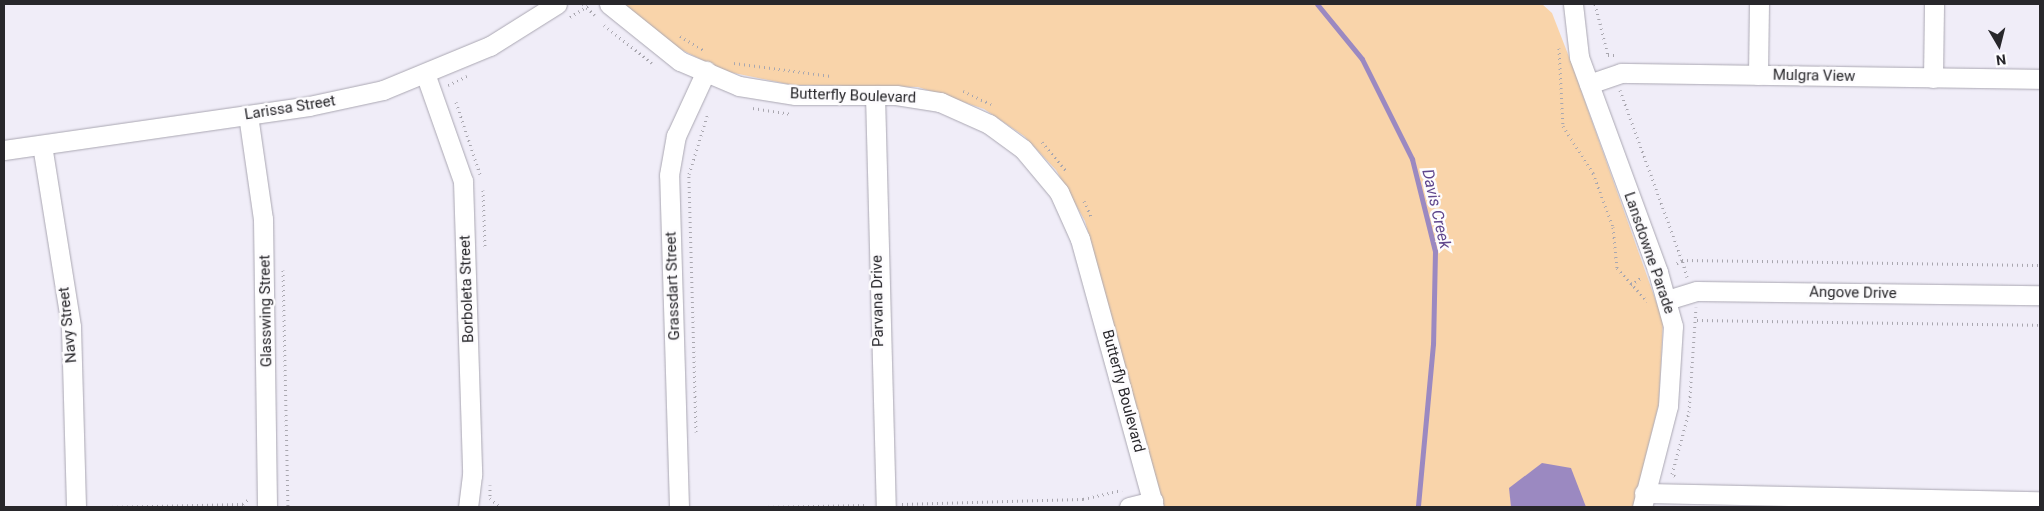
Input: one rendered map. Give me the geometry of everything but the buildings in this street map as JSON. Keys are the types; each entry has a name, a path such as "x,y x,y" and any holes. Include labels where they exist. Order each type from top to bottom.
{"street":[{"name":"Larissa Street","path":"4,150 352,98 426,76 490,46 557,4"},
{"name":"Butterfly Boulevard","path":"610,4 680,61 709,63 739,86 776,94 875,95 923,98 974,116 1023,149 1059,192 1080,239 1143,505"},
{"name":"Lansdowne Parade","path":"1573,4 1576,46 1658,272 1659,303 1673,340 1668,406 1643,500"},
{"path":"1758,75 1759,4"},
{"path":"1933,78 1934,4"},
{"name":"Grassdart Street","path":"679,507 669,175 676,136 709,63"},
{"name":"Mulgra View","path":"1589,84 1615,75 2040,79"},
{"name":"Borboleta Street","path":"426,76 463,181 472,475 468,507"},
{"name":"Parvana Drive","path":"875,95 886,506"},
{"name":"Glasswing Street","path":"248,115 263,219 260,501"},
{"name":"Navy Street","path":"42,145 71,327 76,507"},
{"name":"Angove Drive","path":"1659,303 1692,291 2040,295"},
{"path":"1643,500 1907,503 2040,501"}],"path":[{"path":"583,4 655,65"},
{"path":"1595,4 1615,75 1692,291 1697,320 1688,424 1672,474 1681,478"},
{"path":"676,34 709,63"},
{"path":"1561,36 1556,64 1563,126 1593,173 1613,227 1617,268 1659,303"},
{"path":"727,60 786,73 840,76"},
{"path":"959,90 998,108"},
{"path":"696,438 689,174 712,103"},
{"path":"747,106 797,114"},
{"path":"1038,138 1069,174"},
{"path":"1082,196 1096,228"},
{"path":"1658,272 1682,260 2040,265"},
{"path":"1697,320 2040,325"},
{"path":"763,507 886,506 1083,499 1130,487 1143,505"},
{"path":"107,507 243,504 260,501"}],"shaded area":[{"path":"623,4 1542,4 1552,13 1571,62 1663,321 1659,403 1633,507 1164,507 1085,221 1056,170 1024,136 984,109 918,87 792,85 724,71 668,43"},
{"path":"1542,463 1571,468 1586,507 1511,507 1509,488"}],"waterway":[{"name":"Davis Creek","path":"1317,4 1362,59 1412,159 1435,251 1433,344 1418,507"}]}
